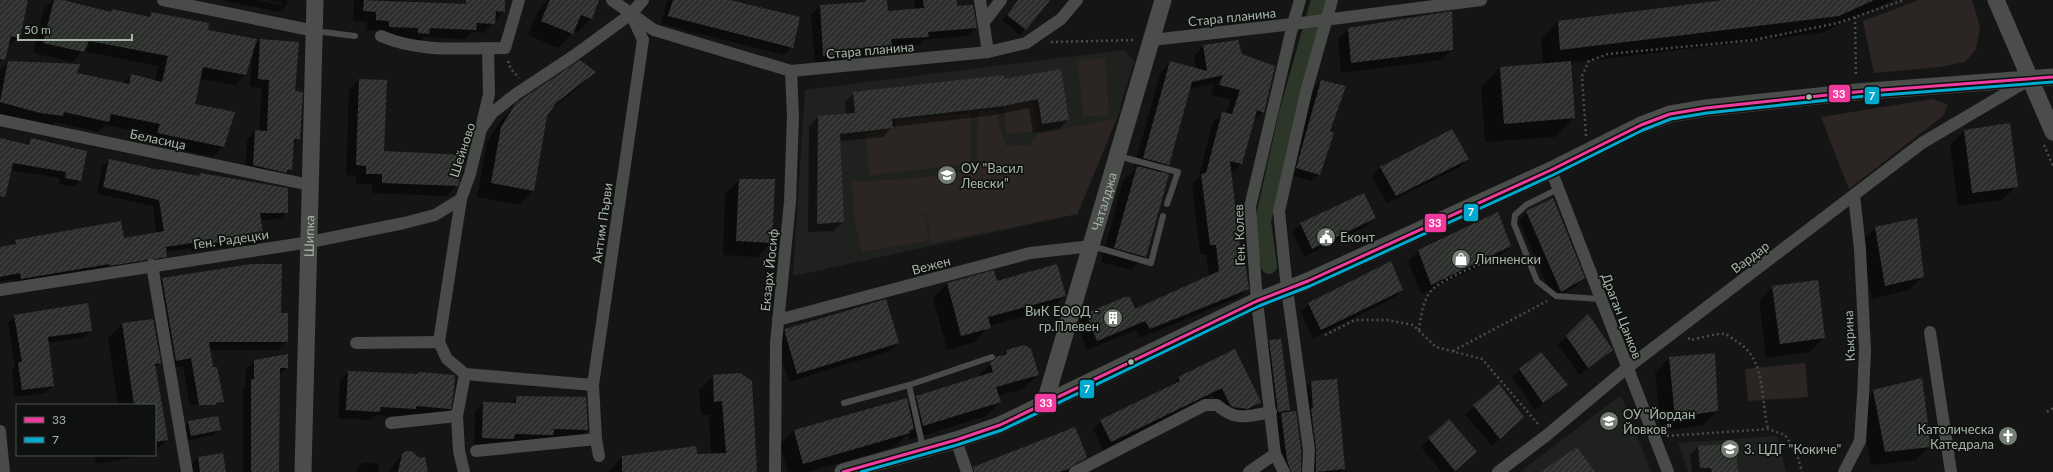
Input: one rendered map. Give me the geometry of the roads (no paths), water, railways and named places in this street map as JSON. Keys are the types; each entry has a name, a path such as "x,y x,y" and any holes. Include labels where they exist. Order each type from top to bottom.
{"street":[{"path":"163,0 314,31"},
{"name":"Шипка","path":"303,472 315,0"},
{"path":"381,36 409,45 447,49 504,48 519,0"},
{"name":"Стара планина","path":"612,0 654,30 791,71 988,52 1026,43 1061,19 1077,0"},
{"path":"631,14 643,0"},
{"path":"980,0 988,52"},
{"path":"984,22 1001,0"},
{"name":"Чаталджа","path":"1045,402 1164,0"},
{"name":"Ген. Колев","path":"1284,472 1275,454 1257,302 1250,207 1298,24 1300,0"},
{"path":"1308,472 1309,450 1287,289 1279,211 1324,20 1332,0"},
{"name":"Стара планина","path":"1152,40 1298,24 1481,0"},
{"path":"1996,0 2053,132"},
{"name":"Шейново","path":"439,342 461,199 470,174 481,129 492,113 529,85 572,57 631,14"},
{"name":"Антим Първи","path":"599,456 596,439 593,384 643,40 631,14"},
{"path":"481,129 489,94 488,48"},
{"name":"Екзарх Йосиф","path":"775,472 778,320 790,202 793,116 791,71"},
{"path":"843,472 956,440 1000,424 1257,302 1551,170 1641,125 1670,114 1706,108 1856,92 2053,77"},
{"name":"Вардар","path":"1498,472 1547,435 1627,368 1922,143 2030,79"},
{"name":"Беласица","path":"0,120 310,185"},
{"name":"Драган Цанков","path":"1551,170 1599,299 1668,472"},
{"name":"Къкрина","path":"1844,472 1860,441 1865,350 1860,249 1854,195"},
{"name":"Ген. Радецки","path":"0,290 152,265 310,242 404,223 435,215 461,199"},
{"name":"Вежен","path":"778,320 1030,253 1092,246"},
{"path":"152,265 187,472"},
{"path":"1930,332 1951,472"},
{"path":"356,343 439,342 447,359 465,374 593,384"},
{"path":"464,472 459,451 457,416 465,374"},
{"path":"1075,472 1205,405 1218,405 1228,414 1235,416 1271,412"},
{"path":"391,423 457,416"},
{"path":"0,431 4,472"},
{"path":"476,451 596,439"},
{"path":"956,440 967,472"},
{"path":"1249,472 1275,454"}],"lane":[{"path":"314,31 354,36"},
{"path":"1118,156 1178,172 1167,204"},
{"path":"1558,189 1526,205 1515,215 1514,224 1537,281 1556,296 1599,299"},
{"path":"1092,246 1151,263 1163,216"},
{"path":"844,403 909,385 992,357"},
{"path":"909,385 924,449"}],"waterway":[{"path":"1269,266 1263,221 1287,113 1319,0"}],"place":[{"name":"ОУ \"Васил Левски\"","path":"947,175"},
{"name":"Еконт","path":"1326,237"},
{"name":"Липненски","path":"1461,259"},
{"name":"ВиК ЕООД - гр.Плевен","path":"1113,318"},
{"name":"ОУ \"Йордан Йовков\"","path":"1609,421"},
{"name":"Католическа Катедрала","path":"2008,436"},
{"name":"3. ЦДГ \"Кокиче\"","path":"1730,449"}]}
